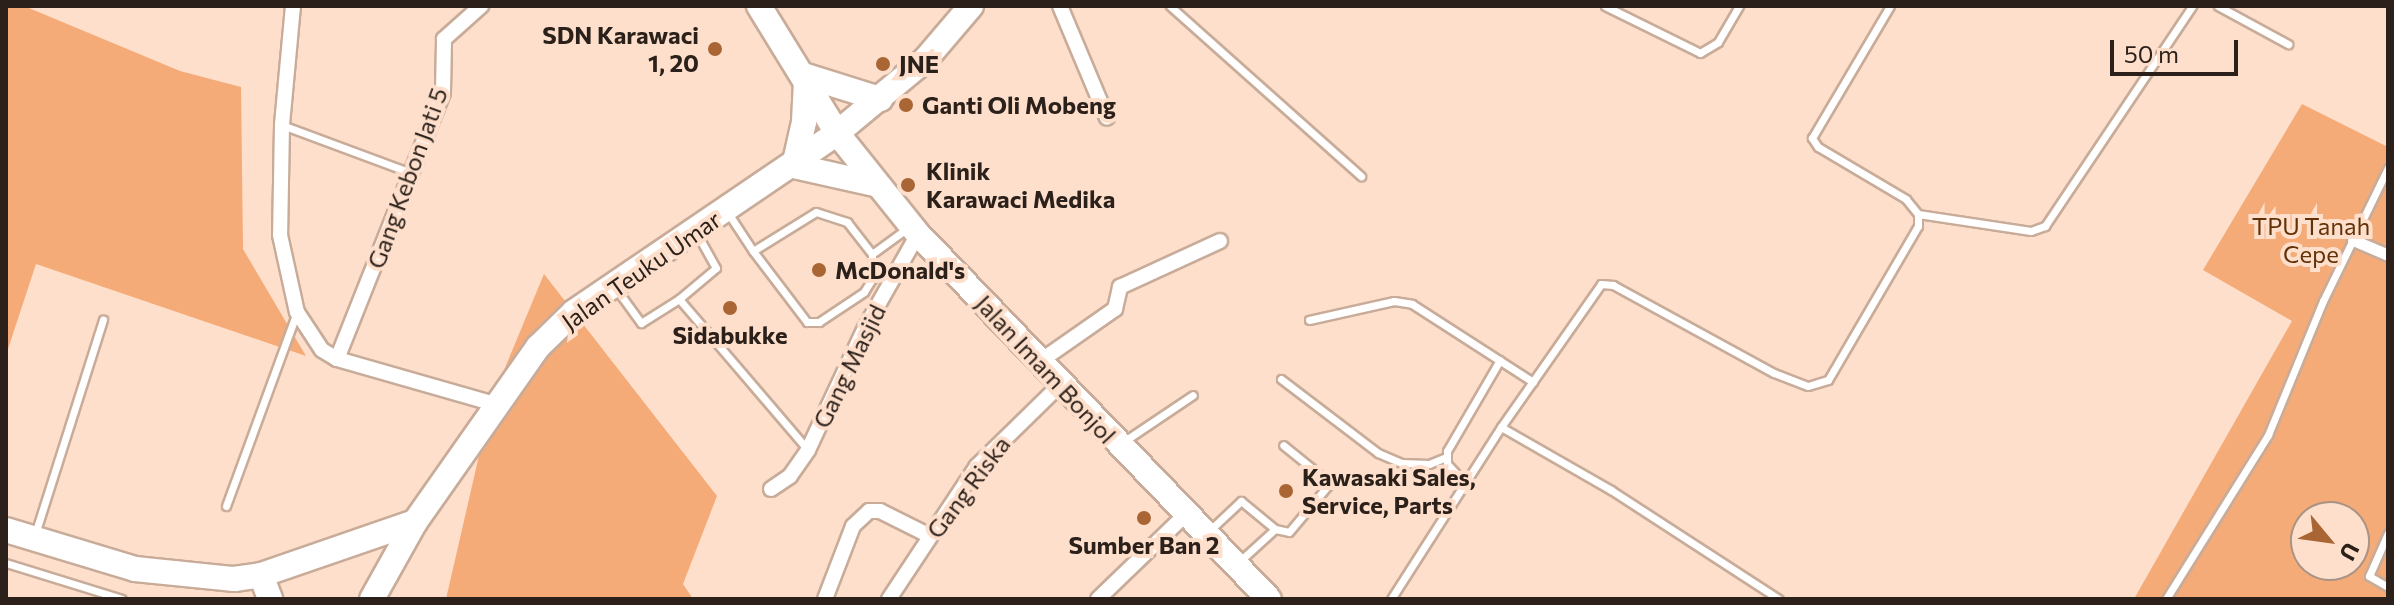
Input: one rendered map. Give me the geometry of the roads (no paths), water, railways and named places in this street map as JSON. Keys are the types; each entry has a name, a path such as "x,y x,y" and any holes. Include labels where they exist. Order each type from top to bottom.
{"main road":[{"name":"Jalan Imam Bonjol","path":"759,6 837,133 914,230 1118,446 1269,599"},
{"name":"Jalan Teuku Umar","path":"372,599 415,522 538,347 614,285 794,166 837,133 925,60 971,6"},
{"path":"878,185 794,166 804,122 804,78 880,99"},
{"path":"6,530 135,569 234,579 261,575 415,522"},
{"path":"261,575 270,599"}],"street":[{"path":"293,6 282,125 280,235 297,312 322,350 337,359 498,405"},
{"name":"Gang Kebon Jati 5","path":"337,359 443,92 444,39 481,6"},
{"path":"1060,6 1107,118"},
{"name":"Gang Masjid","path":"771,489 790,476 808,450 914,230"},
{"path":"2353,240 2388,255"},
{"path":"1039,362 1115,309 1120,287 1220,241"},
{"name":"Gang Riska","path":"889,599 977,466 1060,385"},
{"path":"825,599 853,526 869,511 880,511 930,536"},
{"path":"1098,599 1185,515"}],"lane":[{"path":"1170,6 1361,176"},
{"path":"1605,6 1700,53 1718,42 1739,6"},
{"path":"1391,599 1463,481 1601,284 1613,285 1774,373 1817,386 1840,366 1918,226 1918,214 1906,199 1818,147 1812,138 1890,6"},
{"path":"1918,214 2031,231 2045,226 2192,6"},
{"path":"2218,6 2288,44"},
{"path":"282,125 412,174"},
{"path":"2166,599 2268,435 2353,240 2388,168"},
{"path":"726,209 753,251 807,322 819,322 864,292 872,279 872,254 847,222 816,212 753,251"},
{"path":"614,285 641,323 679,299 716,268 695,230"},
{"path":"872,254 914,230"},
{"path":"679,299 808,450"},
{"path":"1309,320 1394,301 1412,304 1533,382"},
{"path":"226,506 297,312"},
{"path":"34,539 103,319"},
{"path":"1281,379 1378,453 1402,463 1429,464 1446,457 1500,360"},
{"path":"1118,446 1193,395"},
{"path":"1501,427 1611,490 1779,599"},
{"path":"1205,535 1241,501 1275,529 1289,532 1330,483 1283,445"},
{"path":"1446,457 1463,481"},
{"path":"1235,565 1275,529"},
{"path":"2388,533 2369,576 2388,587"},
{"path":"6,563 122,599"}],"place":[{"name":"SDN Karawaci 1, 20","path":"715,49"},
{"name":"JNE","path":"883,64"},
{"name":"Ganti Oli Mobeng","path":"906,105"},
{"name":"Klinik Karawaci Medika","path":"908,185"},
{"name":"McDonald's","path":"819,270"},
{"name":"Sidabukke","path":"730,308"},
{"name":"Kawasaki Sales, Service, Parts","path":"1286,491"},
{"name":"Sumber Ban 2","path":"1144,518"}],"park label":[{"name":"TPU Tanah Cepe","path":"2311,240"}]}
